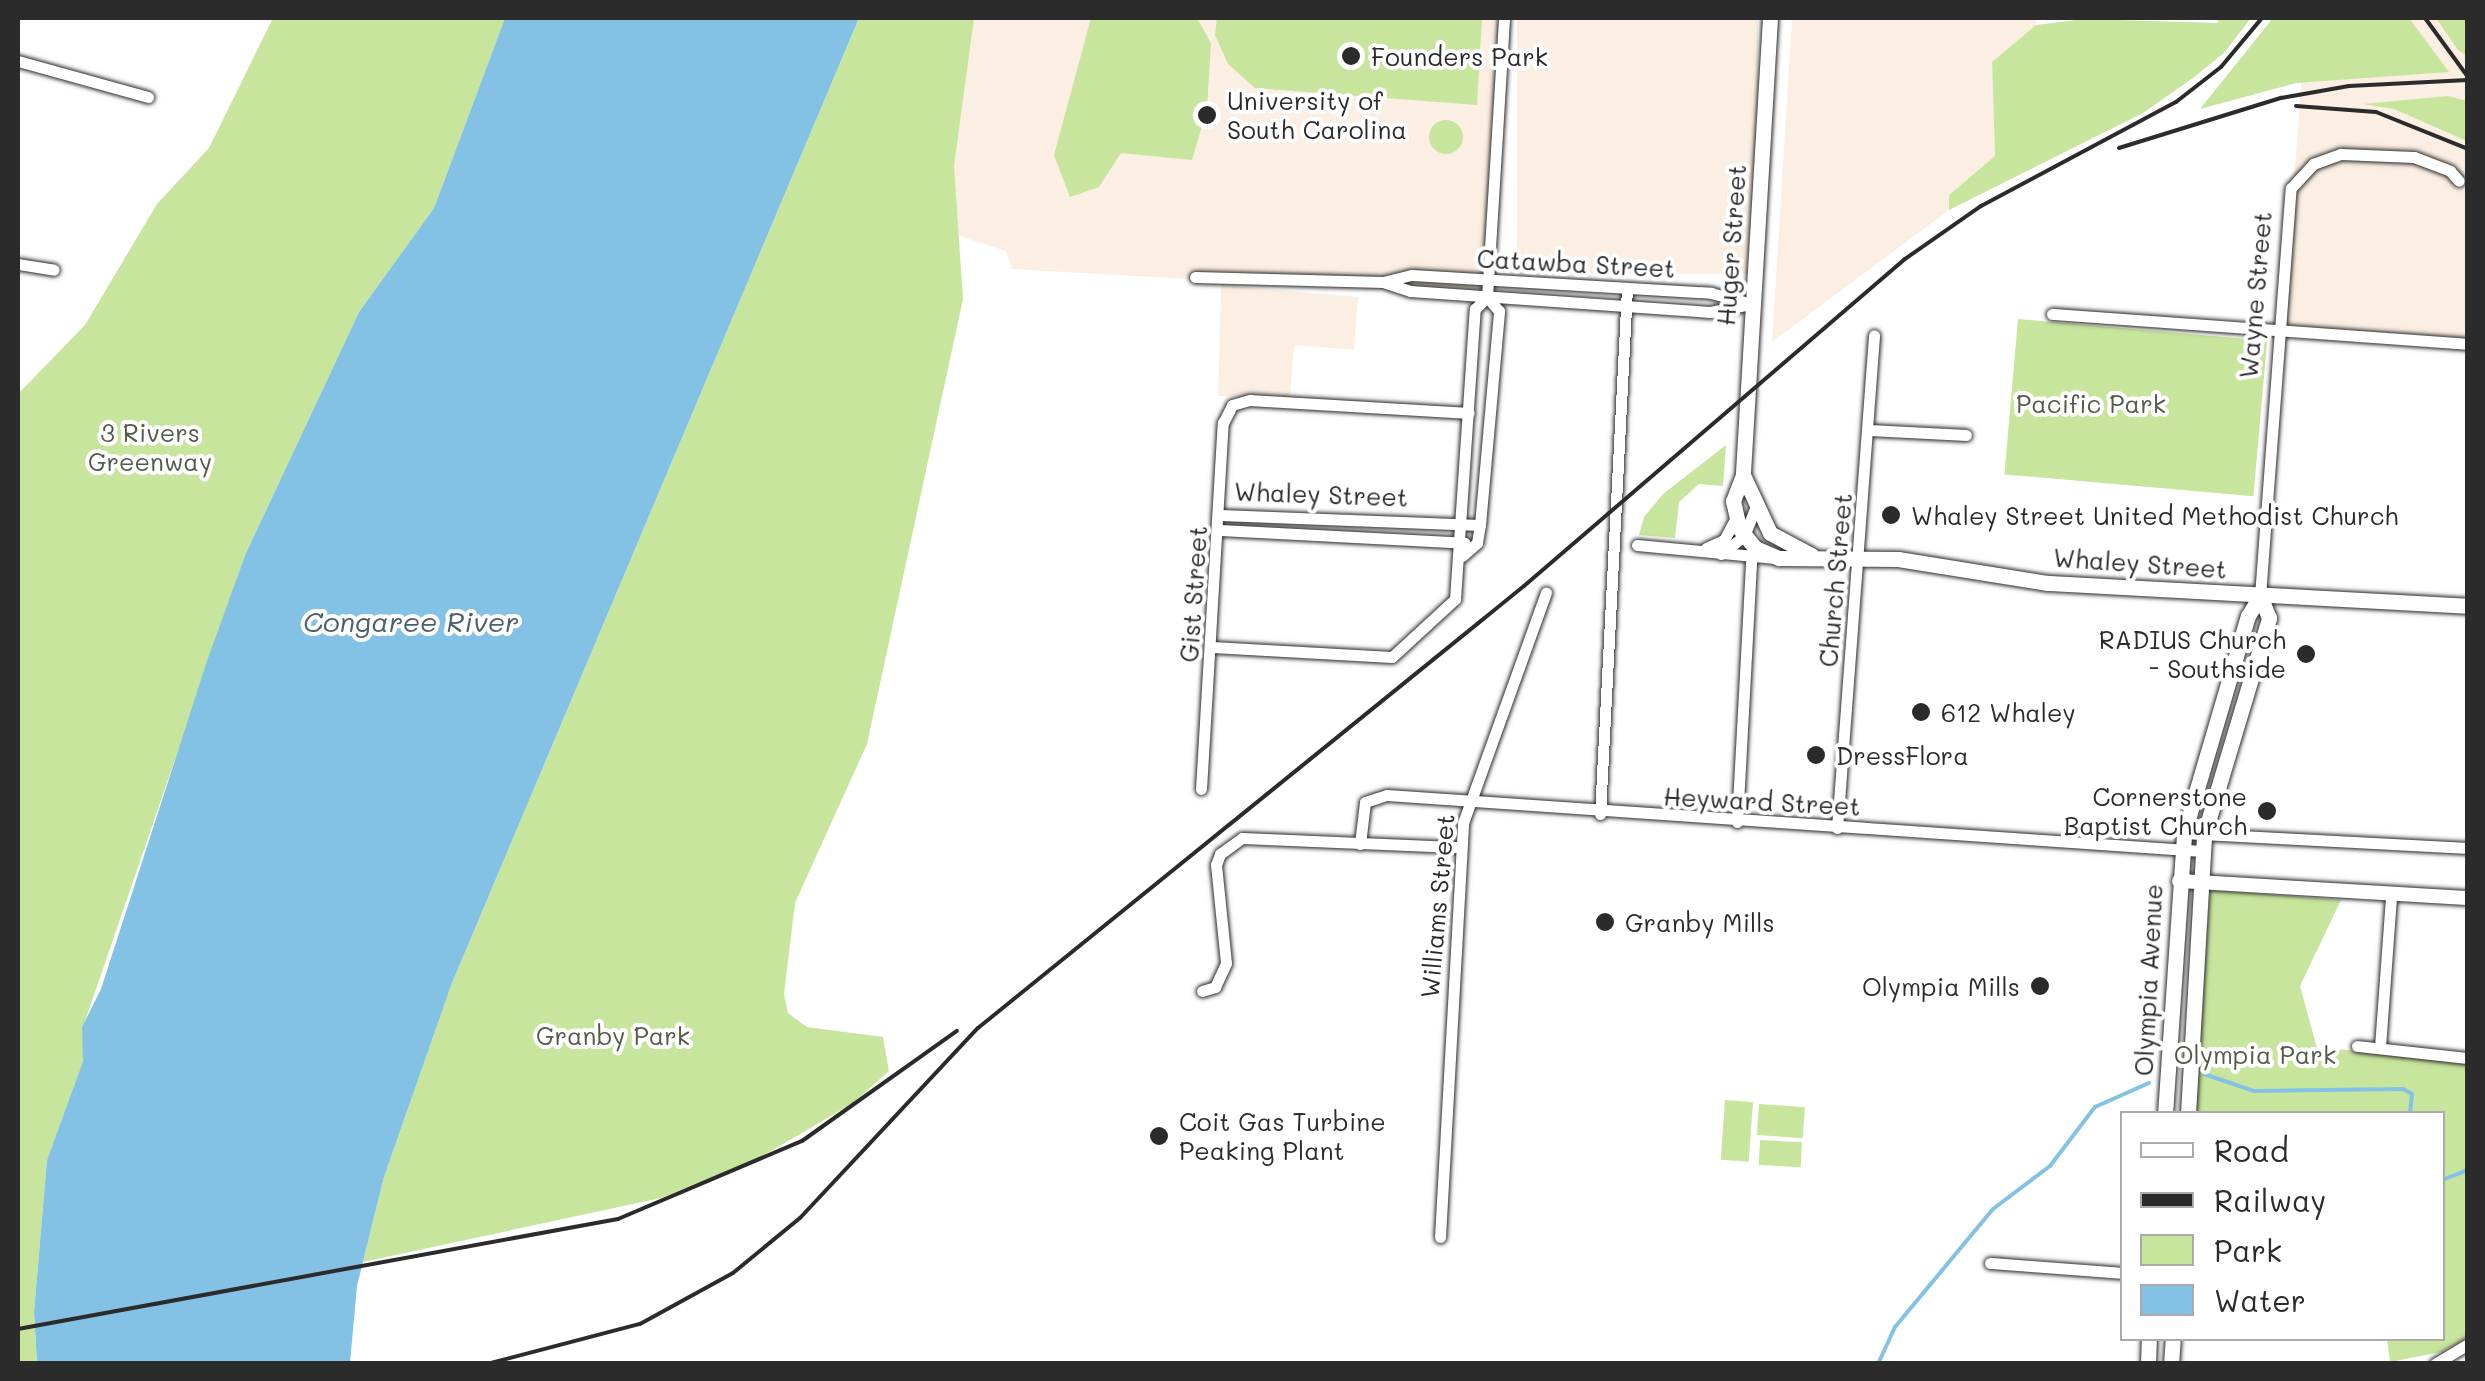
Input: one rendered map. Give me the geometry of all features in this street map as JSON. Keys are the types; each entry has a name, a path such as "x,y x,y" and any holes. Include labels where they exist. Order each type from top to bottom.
{"main road":[{"name":"Huger Street","path":"1743,475 1770,18"},
{"name":"Whaley Street","path":"1743,475 1755,509 1770,533 1811,554"},
{"path":"1743,475 1733,495 1735,519 1744,536 1779,558"},
{"name":"Whaley Street","path":"1779,558 1811,554 1860,557 2048,583 2468,606"},
{"name":"Wayne Street","path":"2183,841 2248,616 2260,596"},
{"name":"Wayne Street","path":"2203,843 2269,618 2260,596"},
{"name":"Olympia Avenue","path":"2166,1111 2183,841"},
{"name":"Olympia Avenue","path":"2188,1111 2203,843"}],"street":[{"path":"1462,549 1477,543 1480,525 1500,311 1488,297 1488,280 1504,18"},
{"path":"18,61 148,98"},
{"name":"Wayne Street","path":"2260,596 2288,201 2300,174 2341,154 2370,153 2436,164 2459,182"},
{"path":"18,266 54,270"},
{"name":"Catawba Street","path":"1195,278 1383,282 1412,275 1627,288 1752,304"},
{"name":"Catawba Street","path":"1383,282 1410,292 1626,307 1710,312 1752,304"},
{"path":"1600,814 1627,288"},
{"path":"1212,646 1392,658 1455,599 1462,549 1476,308 1488,297"},
{"path":"2052,314 2468,344"},
{"name":"Church Street","path":"1837,828 1870,430 1874,335"},
{"name":"Gist Street","path":"1201,789 1224,423 1232,405 1250,400 1469,413"},
{"path":"1870,430 1966,435"},
{"path":"1721,554 1744,536 1755,509"},
{"name":"Whaley Street","path":"1220,515 1480,525"},
{"path":"1706,548 1724,540 1735,519"},
{"name":"Whaley Street","path":"1220,530 1462,549"},
{"name":"Whaley Street","path":"1637,545 1706,548 1751,560 1779,558"},
{"path":"1737,822 1751,560"},
{"name":"Williams Street","path":"1440,1237 1461,846 1468,802 1546,592"},
{"name":"Heyward Street","path":"1360,844 1360,814 1372,796 1837,828 2203,843 2468,848"},
{"path":"1202,991 1215,987 1226,963 1216,902 1220,854 1257,836 1461,846"},
{"path":"2179,882 2468,898"},
{"path":"2380,1047 2391,896"},
{"path":"2357,1046 2468,1058"},
{"path":"1990,1264 2120,1273"},
{"path":"2435,1364 2468,1344"}],"shaded area":[{"name":"University of South Carolina","path":"946,18 1504,18 1490,296 1012,269 1006,251 884,212"},
{"path":"1517,18 1758,18 1758,274 1517,274"},
{"path":"1792,18 2036,18 2036,25 1992,62 1995,156 1949,195 1949,210 1772,342"},
{"path":"2306,18 2467,18 2467,348 2283,333"},
{"path":"1221,285 1358,297 1354,350 1294,345 1290,397 1218,396"}],"green space":[{"name":"3 Rivers Greenway","path":"273,18 505,18 434,208 359,312 246,553 83,1027 83,1061 47,1160 34,1312 37,1364 18,1363 18,394 85,325 157,204 209,148"},
{"name":"Granby Park","path":"859,18 974,18 954,166 963,299 867,744 795,903 784,994 788,1013 807,1027 883,1037 889,1071 853,1103 759,1158 661,1198 363,1262 384,1177 452,983"},
{"path":"1091,18 1197,18 1211,43 1207,109 1192,160 1121,153 1099,187 1070,197 1054,155"},
{"name":"Founders Park","path":"1217,18 1482,18 1477,105 1255,88 1228,64 1215,35"},
{"path":"2219,18 2251,18 2224,53 2193,78 2143,113 1949,210 1949,195 1995,156 1992,62 2036,25 2084,19 2218,23"},
{"path":"2273,18 2409,18 2449,72 2296,83 2200,109"},
{"path":"2436,18 2467,18 2467,56 2458,50"},
{"path":"2448,96 2467,101 2467,141 2394,109 2363,104"},
{"path":"1446,120 1458,125 1463,137 1458,149 1446,154 1434,149 1429,137 1434,125"},
{"name":"Pacific Park","path":"2018,319 2267,341 2253,496 2004,474"},
{"path":"1726,445 1723,486 1699,484 1679,502 1675,538 1639,535 1644,517 1663,494"},
{"name":"Olympia Park","path":"2210,890 2341,900 2300,986 2317,1048 2467,1058 2467,1338 2441,1352 2390,1362 2387,1341 2445,1341 2445,1111 2194,1111"},
{"path":"1725,1100 1753,1102 1749,1162 1721,1160"},
{"path":"1759,1104 1805,1107 1803,1138 1757,1135"},
{"path":"1760,1140 1802,1142 1801,1167 1759,1165"}],"water":[{"name":"Congaree River","path":"505,18 859,18 452,983 384,1177 357,1286 350,1363 37,1363 34,1312 47,1160 83,1061 82,1027 101,989 207,661 246,553 359,312 434,208"}],"waterway":[{"path":"2204,1074 2254,1091 2403,1089 2412,1094 2410,1111"},
{"path":"1878,1364 1895,1327 1993,1209 2050,1166 2095,1107 2149,1083"},
{"path":"2445,1179 2468,1170"}],"railway":[{"path":"487,1364 640,1324 733,1273 800,1218 978,1028 1524,586 1905,259 1981,206 2176,102 2221,67 2262,18"},
{"path":"2425,18 2468,77"},
{"path":"2119,148 2281,98 2349,86 2468,80"},
{"path":"2296,106 2376,112 2468,149"},
{"path":"18,1329 618,1219 802,1141 957,1031"}],"place":[{"name":"Founders Park","path":"1351,56"},
{"name":"University of South Carolina","path":"1207,115"},
{"name":"Whaley Street United Methodist Church","path":"1891,515"},
{"name":"RADIUS Church - Southside","path":"2306,654"},
{"name":"612 Whaley","path":"1921,712"},
{"name":"DressFlora","path":"1816,755"},
{"name":"Cornerstone Baptist Church","path":"2267,811"},
{"name":"Granby Mills","path":"1605,922"},
{"name":"Olympia Mills","path":"2040,986"},
{"name":"Coit Gas Turbine Peaking Plant","path":"1159,1136"}]}
